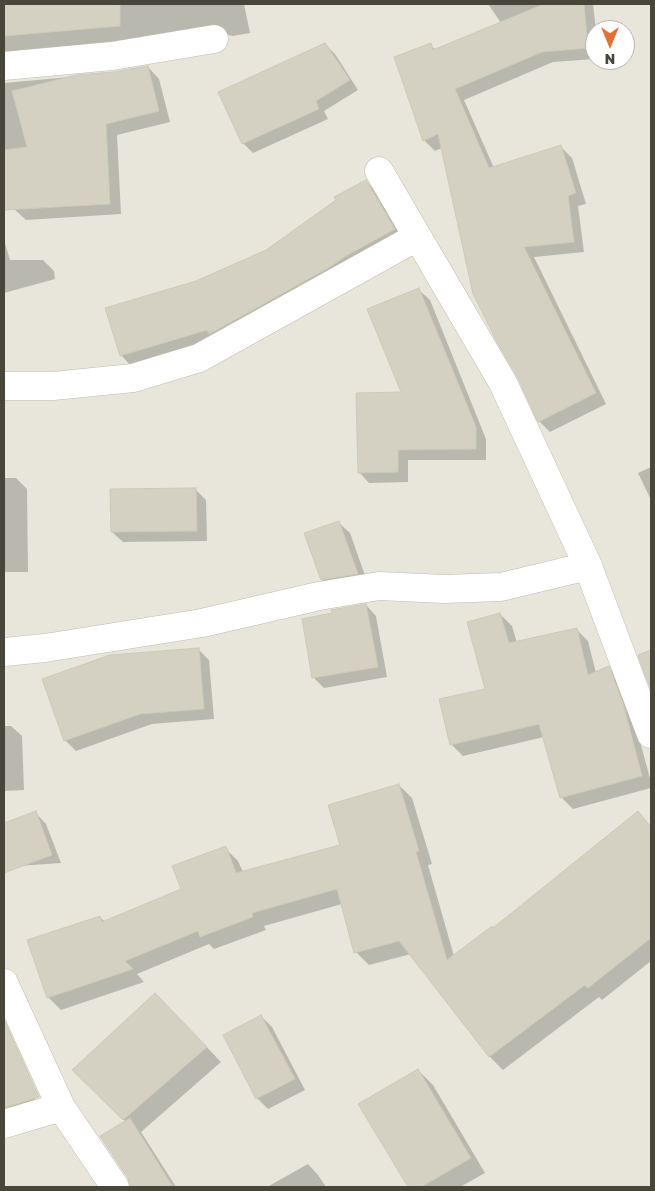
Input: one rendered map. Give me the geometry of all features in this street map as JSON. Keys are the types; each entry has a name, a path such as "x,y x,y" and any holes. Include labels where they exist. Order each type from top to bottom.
{"street":[{"path":"4,66 112,56 214,39"},
{"path":"379,171 504,383 588,566 651,734"},
{"path":"4,386 53,386 134,378 200,358 418,237"},
{"path":"4,652 45,648 202,623 319,596 379,586 444,589 501,587 588,566"},
{"path":"4,984 61,1107 114,1187"},
{"path":"4,1124 61,1107"}],"shaded area":[{"path":"4,4 651,4 651,1187 4,1187"}],"building":[{"path":"4,4 120,4 120,26 4,36"},
{"path":"544,4 584,4 585,48 542,52 455,89 489,168 561,145 576,193 568,196 574,242 524,247 596,393 538,422 517,376 497,342 473,294 438,134 423,141 394,57 431,43 433,50"},
{"path":"325,43 350,80 316,101 319,109 242,144 218,92"},
{"path":"148,66 159,111 106,124 110,204 4,210 4,150 27,147 12,91 77,75 113,72"},
{"path":"366,180 395,229 209,334 207,330 120,356 105,308 196,281 266,250 336,200 334,197"},
{"path":"419,288 476,427 476,449 398,450 398,472 358,473 356,393 401,392 367,309"},
{"path":"196,488 197,531 111,532 110,489"},
{"path":"339,521 358,574 321,580 304,533"},
{"path":"366,604 378,667 312,678 302,619 332,613 331,610"},
{"path":"500,613 509,643 577,628 588,675 609,666 623,703 642,776 560,798 539,724 450,745 439,699 485,689 467,622"},
{"path":"199,648 204,709 140,714 64,741 42,679 110,655"},
{"path":"651,650 651,690 638,655"},
{"path":"399,784 419,851 416,852 447,960 492,926 493,928 638,811 651,827 651,938 588,988 585,985 489,1057 399,941 354,953 337,889 252,913 253,917 200,937 198,931 125,961 133,969 47,998 27,940 100,916 102,922 181,889 172,866 226,846 236,873 340,845 328,805"},
{"path":"36,811 52,855 4,873 4,823"},
{"path":"155,993 207,1047 123,1120 72,1070"},
{"path":"261,1015 295,1079 256,1099 223,1035"},
{"path":"4,1020 39,1097 4,1108"},
{"path":"418,1069 471,1158 421,1187 408,1187 358,1104"},
{"path":"130,1118 173,1187 130,1187 128,1178 100,1136"}]}
